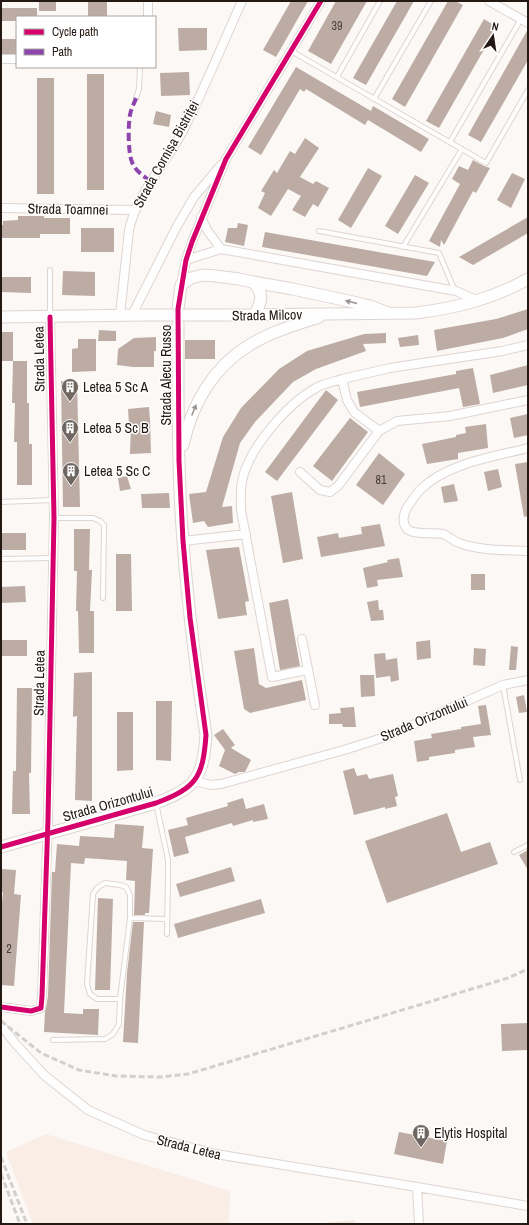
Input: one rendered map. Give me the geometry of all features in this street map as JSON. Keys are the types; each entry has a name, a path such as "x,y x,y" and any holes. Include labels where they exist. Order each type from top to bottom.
{"street":[{"path":"148,1 148,16"},
{"name":"Strada Cornișa Bistriței","path":"120,315 131,220 142,196 184,129 242,1"},
{"name":"Strada Alecu Russo","path":"195,781 201,769 205,754 206,735 190,618 183,541 179,461 178,309 186,260 201,217 226,159 321,1"},
{"path":"489,1 524,21"},
{"path":"1,59 16,59"},
{"name":"Strada Alecu Russo","path":"132,315 165,249 194,198 226,159"},
{"name":"Strada Toamnei","path":"1,208 135,210"},
{"path":"201,217 207,230 221,249"},
{"path":"186,260 221,249 456,291 478,301"},
{"path":"182,285 191,278 203,275 239,279 353,302 370,306 388,313"},
{"name":"Strada Milcov","path":"1,317 416,313 478,301 528,279"},
{"path":"253,282 258,287 261,295 260,304 255,315"},
{"path":"179,461 185,435 195,407 204,390 219,370 234,355 265,337 286,328 331,313"},
{"name":"Strada Letea","path":"1,1007 31,1011 41,1008 42,996 48,834 54,518 50,316"},
{"path":"307,670 272,677 242,510 242,481 246,467 253,452 286,411 299,399 317,387 342,379 390,368 502,351 528,345"},
{"path":"342,379 347,400 354,412 379,431"},
{"path":"300,472 320,490 330,492 338,486 379,431 397,421 450,416 528,400"},
{"path":"528,448 457,466 434,479 420,490 406,510 404,516 404,522 407,529 413,532 434,532 445,535 458,543 488,550 528,551"},
{"path":"183,541 246,534"},
{"path":"302,639 315,705"},
{"name":"Strada Orizontului","path":"1,847 156,803 170,798 195,781 211,785 220,784 344,750 385,737 503,685 528,680"},
{"name":"Strada Letea","path":"1,1025 14,1042 44,1075 88,1110 144,1135 216,1154 417,1186 528,1206"},
{"path":"417,1186 419,1224"}],"lane":[{"path":"336,77 380,1"},
{"path":"374,99 432,1"},
{"path":"450,142 524,21"},
{"path":"291,51 486,163 528,90"},
{"path":"136,98 139,89 140,68"},
{"path":"403,247 462,149"},
{"path":"319,231 439,253 456,291"},
{"path":"50,270 50,316"},
{"path":"1,502 53,500"},
{"path":"54,518 93,518 100,521 104,525 103,598"},
{"path":"1,559 53,558"},
{"path":"503,685 520,780"},
{"path":"156,803 168,860 167,934"},
{"path":"514,852 528,845"},
{"path":"53,1040 105,1039 113,1034 119,1024 120,999 130,918 130,895 126,887 120,884 105,883 97,888 93,894 87,984 90,994 97,998 120,999"},
{"path":"130,918 167,919"}],"shaded area":[{"path":"46,1134 230,1191 229,1224 33,1224 6,1152"},
{"path":"355,1220 355,1224 311,1224"}],"building":[{"path":"39,1 56,1 56,11 39,11"},
{"path":"88,1 107,1 107,16 88,16"},
{"path":"291,1 308,1 276,57 263,50"},
{"path":"336,1 367,1 331,64 308,51"},
{"path":"397,1 414,1 366,85 353,78"},
{"path":"448,1 455,1 463,5 405,107 392,99"},
{"path":"1,8 37,8 37,16 16,16 16,21 1,21"},
{"path":"484,19 497,27 439,128 426,121"},
{"path":"178,28 207,28 207,50 179,51"},
{"path":"528,29 528,60 481,142 468,135"},
{"path":"1,39 16,39 16,54 1,54"},
{"path":"296,67 371,111 373,106 429,139 421,152 368,120 365,125 306,89 304,92 300,89 261,155 248,147"},
{"path":"189,72 190,95 161,96 160,73"},
{"path":"87,74 104,74 104,190 87,190"},
{"path":"37,78 54,78 54,194 37,194"},
{"path":"156,111 171,115 169,127 153,124"},
{"path":"305,138 319,148 300,177 313,184 316,181 329,188 318,207 313,204 305,217 292,210 301,196 288,189 271,216 258,208 265,193 261,191 274,170 277,173 290,151 295,154"},
{"path":"473,160 490,168 476,193 473,191 444,245 441,240 440,247 429,241 460,184 452,179 459,166 468,170"},
{"path":"368,168 382,176 351,228 338,220"},
{"path":"512,173 525,179 511,208 497,200"},
{"path":"415,175 429,183 398,234 385,226"},
{"path":"18,216 70,218 70,234 40,234 40,238 1,238 1,225 3,225 3,221 18,220"},
{"path":"528,217 528,233 473,265 459,257"},
{"path":"238,223 248,225 244,246 225,242 228,228 237,228"},
{"path":"81,228 114,228 114,252 81,252"},
{"path":"265,232 435,262 427,276 262,247"},
{"path":"63,271 95,272 95,296 62,295"},
{"path":"1,277 31,277 31,293 1,292"},
{"path":"528,309 528,329 503,338 437,351 434,330 496,319"},
{"path":"99,330 116,331 116,341 98,341"},
{"path":"1,332 13,332 13,361 1,361"},
{"path":"386,333 386,343 363,344 366,351 316,369 293,382 255,422 240,443 222,507 232,506 233,523 208,527 204,521 193,523 189,494 206,492 223,437 241,408 279,369 307,351 364,334"},
{"path":"418,335 419,345 400,347 398,338"},
{"path":"156,337 154,367 117,365 118,349 134,338"},
{"path":"78,339 96,339 96,371 72,372 72,349 78,348"},
{"path":"185,340 215,340 215,359 185,359"},
{"path":"13,361 27,361 27,403 29,403 29,444 32,444 32,485 17,485 17,442 14,442 15,403 12,403"},
{"path":"528,365 528,385 493,393 490,375"},
{"path":"473,368 480,404 463,407 459,388 360,407 357,392 456,374 456,371"},
{"path":"61,381 77,381 80,507 63,507"},
{"path":"326,390 338,400 277,481 265,472"},
{"path":"149,407 151,453 130,454 131,423 129,424 128,409"},
{"path":"528,414 528,435 514,438 510,418"},
{"path":"350,418 368,432 332,481 313,466"},
{"path":"486,424 488,448 458,453 458,459 427,464 422,444 456,437 456,435 466,433 465,427"},
{"path":"379,453 405,474 383,505 356,485"},
{"path":"528,462 528,516 524,517 515,464"},
{"path":"498,469 502,487 488,491 484,472"},
{"path":"127,476 131,489 120,491 118,478"},
{"path":"454,484 458,501 444,503 441,487"},
{"path":"292,492 303,559 283,563 271,496"},
{"path":"169,493 170,508 142,508 141,494"},
{"path":"380,524 385,546 321,557 317,537 338,533 339,538 362,534 361,527"},
{"path":"74,529 90,529 89,570 92,570 90,611 94,611 94,653 79,653 78,611 76,611 77,571 74,571"},
{"path":"1,533 26,533 26,550 1,550"},
{"path":"239,547 249,601 245,602 247,615 218,619 206,550"},
{"path":"116,554 131,554 132,611 116,611"},
{"path":"399,558 403,577 377,580 378,586 367,588 363,568 388,562 387,560"},
{"path":"471,574 485,574 485,590 471,590"},
{"path":"25,586 26,602 1,603 1,587"},
{"path":"288,599 300,666 280,670 269,603"},
{"path":"378,600 379,610 383,610 384,620 371,621 367,602"},
{"path":"1,640 27,640 27,656 1,656"},
{"path":"430,640 431,658 417,660 416,642"},
{"path":"511,646 518,647 516,670 509,670"},
{"path":"254,648 259,684 266,688 302,680 306,700 250,713 244,709 234,651"},
{"path":"474,648 486,649 485,666 473,665"},
{"path":"385,653 386,660 397,658 399,680 391,682 390,676 376,678 374,654"},
{"path":"92,672 92,801 75,800 77,716 73,717 74,673"},
{"path":"360,675 374,675 375,696 361,697"},
{"path":"17,688 32,688 31,773 29,773 30,814 12,814 13,771 16,771"},
{"path":"524,695 527,712 519,713 516,697"},
{"path":"156,701 172,701 171,761 156,760"},
{"path":"486,705 491,735 473,737 475,747 455,750 455,753 429,757 429,760 417,762 414,741 432,738 431,734 481,724 478,706"},
{"path":"354,707 356,727 343,727 342,724 329,724 329,714 341,713 340,708"},
{"path":"117,712 133,712 133,770 117,771"},
{"path":"223,729 235,745 231,748 251,760 245,772 235,774 219,766 225,750 214,735"},
{"path":"354,768 357,776 367,774 369,779 393,774 398,796 395,797 397,806 385,809 385,807 354,815 343,771"},
{"path":"243,798 246,809 264,804 268,819 253,822 253,820 233,826 232,823 185,837 189,853 174,857 168,830 188,825 186,818 228,806 227,803"},
{"path":"447,813 461,852 490,842 498,864 387,903 365,841"},
{"path":"115,824 144,826 142,848 153,849 149,913 145,913 145,915 134,915 135,881 126,880 127,861 85,858 84,864 71,863 64,1013 83,1014 83,1009 99,1009 98,1035 44,1032 45,1012 48,996 52,872 55,872 57,844 79,846 80,836 114,838"},
{"path":"528,850 528,870 519,855"},
{"path":"231,867 235,881 180,897 176,884"},
{"path":"1,869 16,870 14,894 21,895 14,986 1,985 1,913 3,892 1,892"},
{"path":"98,898 113,899 110,990 95,990"},
{"path":"261,899 265,913 178,938 174,924"},
{"path":"133,922 144,922 138,1043 123,1042 127,973"},
{"path":"528,1023 528,1050 502,1051 501,1024"},
{"name":"Elytis Hospital","path":"399,1132 447,1141 443,1164 394,1154"}],"railway":[{"path":"1,1021 41,1053 79,1070 116,1076 161,1077 188,1074 508,978 528,969"},
{"path":"1,1157 27,1224"},
{"path":"1,1174 20,1224"}],"marked path":[{"path":"136,98 129,120 131,158 135,168 151,182"}],"cycle path":[{"path":"1,847 170,798 189,786 195,780 203,762 206,735 190,618 183,541 179,461 178,309 186,260 226,159 321,1"},
{"path":"1,1007 31,1011 41,1008 42,996 48,819 54,518 50,317"}],"place":[{"name":"Letea 5 Sc A","path":"70,402"},
{"name":"Letea 5 Sc B","path":"70,443"},
{"name":"Letea 5 Sc C","path":"71,486"},
{"name":"Elytis Hospital","path":"421,1148"}]}
